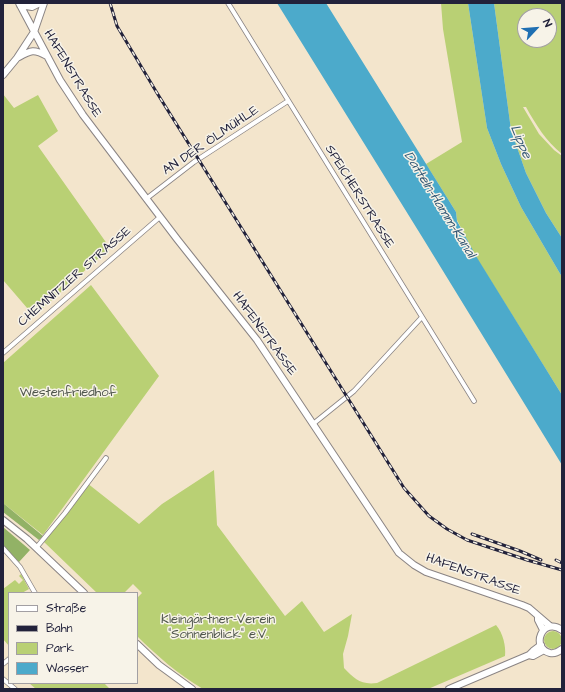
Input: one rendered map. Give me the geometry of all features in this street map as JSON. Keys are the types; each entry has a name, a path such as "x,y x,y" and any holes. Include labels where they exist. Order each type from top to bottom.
{"street":[{"path":"19,4 32,7 40,3"},
{"path":"3,75 17,58 34,32 44,3"},
{"name":"SPEICHERSTRASSE","path":"228,3 474,401"},
{"name":"HAFENSTRASSE","path":"19,4 47,56 82,115 257,340 388,538 404,558 428,573 522,604 550,626 555,626 562,630"},
{"path":"17,58 31,51 40,52 47,56"},
{"name":"AN DER ÖLMÜHLE","path":"146,199 194,162 288,101"},
{"name":"CHEMNITZER STRASSE","path":"3,353 160,217"},
{"path":"313,424 354,391 422,316"},
{"path":"36,548 65,513 106,458"},
{"path":"3,520 36,548 83,592"},
{"path":"3,548 20,567 34,592"},
{"name":"HAFENSTRASSE","path":"538,617 543,630"},
{"path":"542,648 540,639 543,630 550,626"},
{"path":"138,645 159,665 192,689"},
{"path":"542,648 552,653 556,653 562,649"},
{"path":"449,689 529,655 533,656 542,648"}],"green space":[{"path":"441,3 468,3 487,128 501,164 521,207 562,277 562,395 476,257 457,220 456,212 426,164 462,142 443,29"},
{"path":"494,3 562,3 562,154 551,144 526,107 523,107 539,134 562,156 562,238 546,213 526,173 511,130"},
{"path":"3,94 14,108 38,95 58,131 38,146 110,248 34,316 3,280"},
{"name":"Westenfriedhof","path":"91,285 159,376 43,535 3,503 3,363"},
{"name":"Kleingärtner-Verein “Sonnenblick” e.V.","path":"214,470 217,525 285,616 302,601 324,632 352,614 343,654 344,668 351,675 362,682 377,683 496,625 504,640 505,656 428,689 203,689 168,664 138,637 138,597 142,593 133,584 125,592 96,592 44,542 87,483 139,524 162,504"},
{"path":"3,503 43,536 39,540 3,512"},
{"path":"3,527 30,550 19,562 3,546"},
{"path":"21,574 29,589 24,592 8,592 8,645 3,639 3,589 15,580 19,584 23,580 19,576"},
{"path":"553,631 559,634 562,640 559,646 553,649 547,646 544,640 547,634"},
{"path":"30,684 105,684 110,689 36,689"}],"water":[{"name":"Datteln-Hamm-Kanal","path":"277,3 326,3 456,212 457,221 476,256 562,395 562,465 424,240"},
{"path":"468,3 494,3 511,130 526,173 546,213 562,238 562,277 521,207 501,164 487,128"}],"railway":[{"path":"110,3 117,26 157,93 404,488 429,516 447,529 467,540 562,570"},
{"path":"472,534 541,560"},
{"path":"556,560 562,563"}],"water label":[{"name":"Lippe","path":"520,142"}]}
